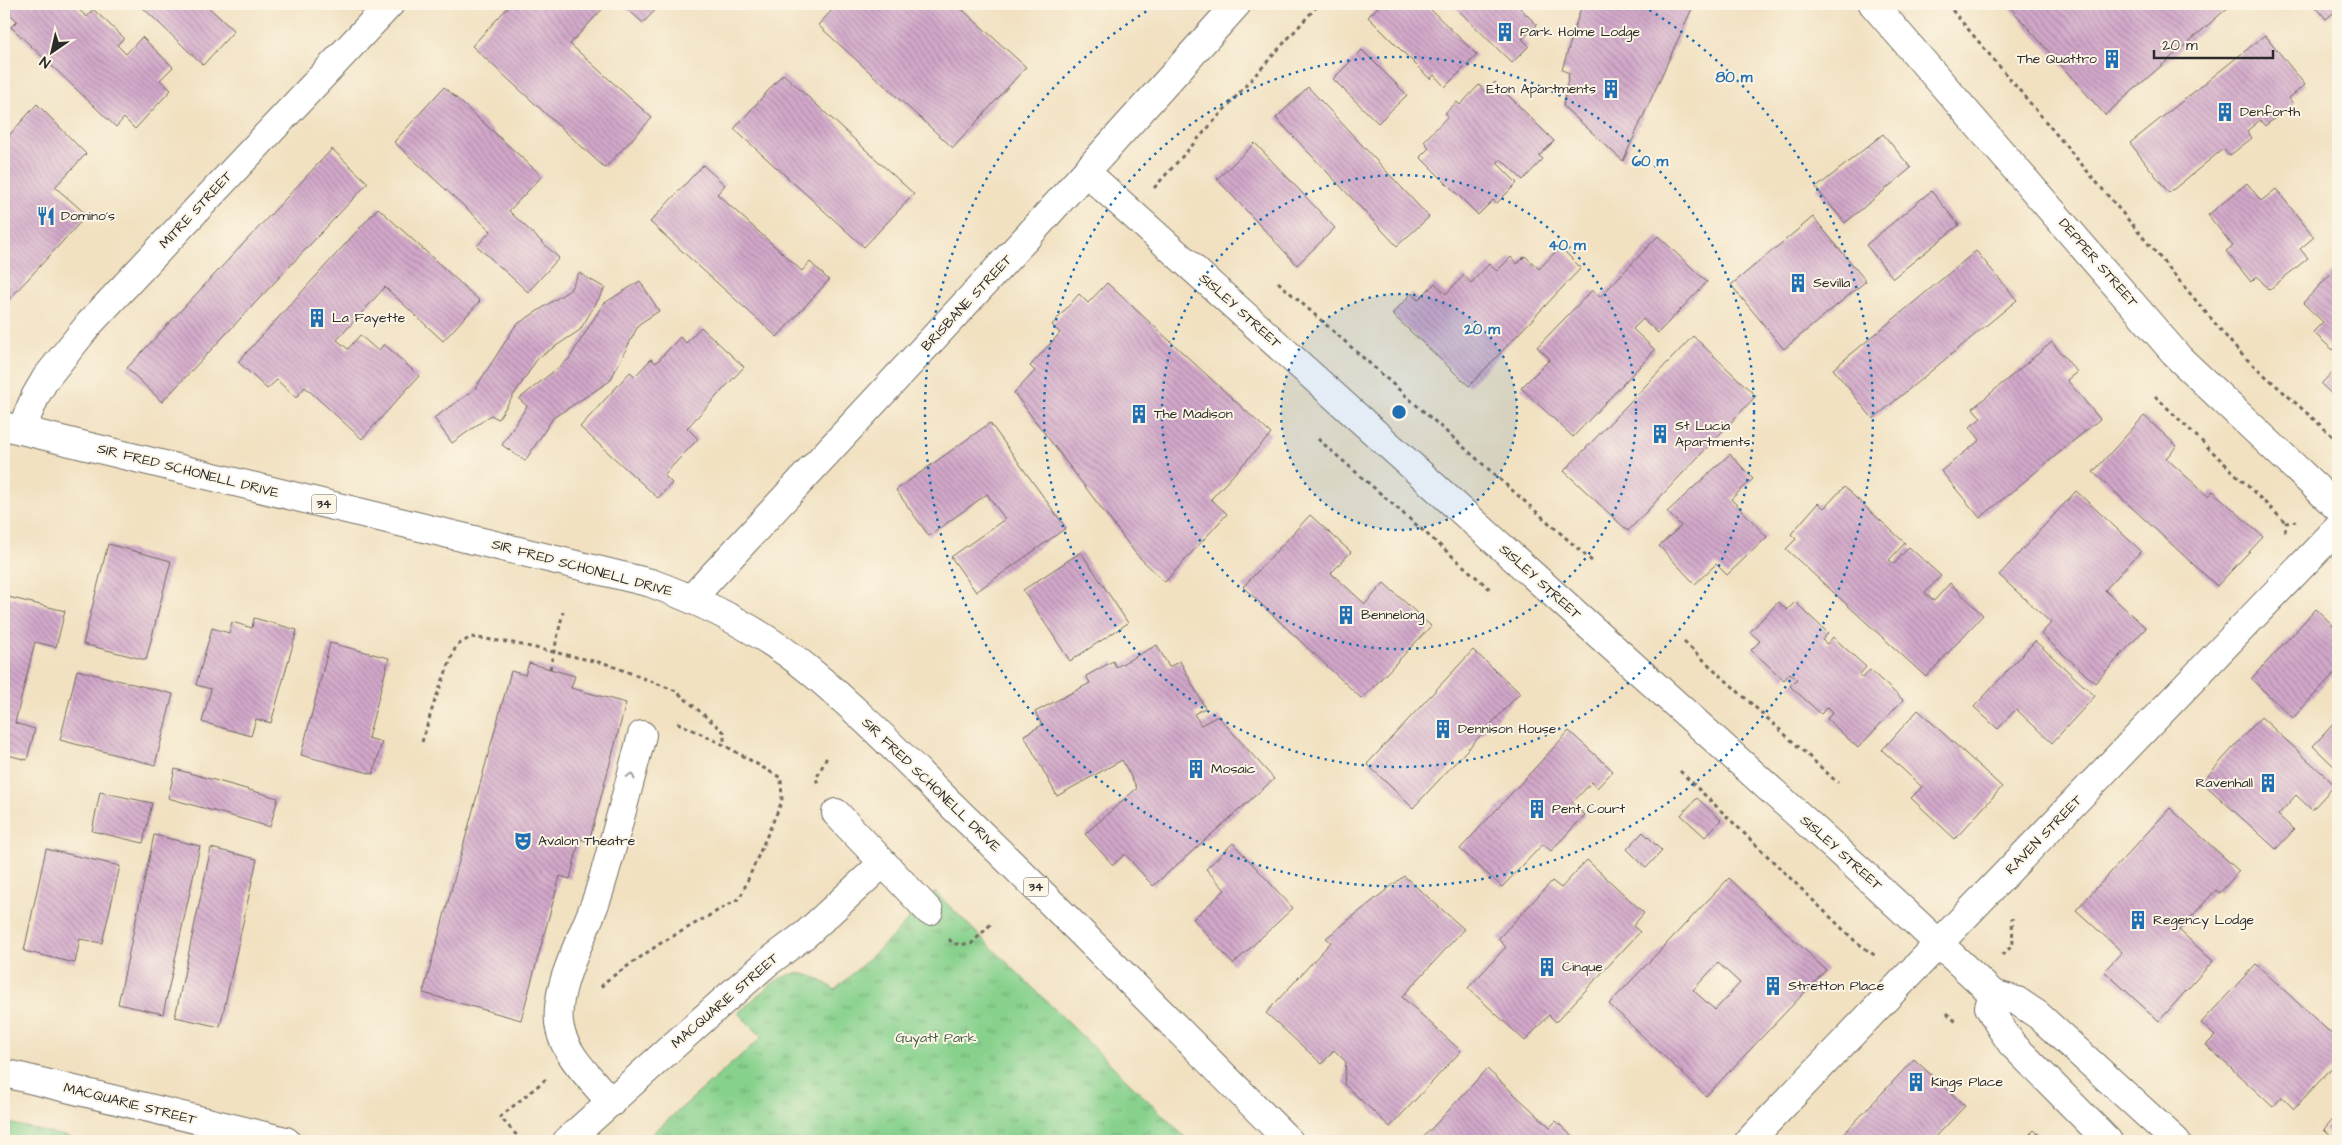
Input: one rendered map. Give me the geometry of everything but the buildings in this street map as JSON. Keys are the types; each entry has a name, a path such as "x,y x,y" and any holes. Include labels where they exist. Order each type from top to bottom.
{"street":[{"name":"MITRE STREET","path":"12,428 46,378 90,323 390,4"},
{"name":"BRISBANE STREET","path":"692,598 1086,172 1237,4"},
{"name":"DEPPER STREET","path":"1873,4 2180,359 2338,508"},
{"name":"SISLEY STREET","path":"1086,172 1809,824 1993,994 2017,1001 2038,1015 2176,1141"},
{"name":"SIR FRED SCHONELL DRIVE","path":"12,428 652,583 692,598 731,618 808,669 847,704 1010,862 1289,1141"},
{"name":"RAVEN STREET","path":"1749,1141 2338,528"},
{"path":"611,1103 568,1048 562,1035 558,1011 564,983 593,910 642,735"},
{"path":"836,813 929,911"},
{"name":"MACQUARIE STREET","path":"567,1141 748,979 806,934 883,863"},
{"path":"1993,994 1990,1006 1999,1025 2012,1044 2108,1141"},
{"name":"MACQUARIE STREET","path":"4,1073 286,1141"}],"path":[{"path":"1163,177 1318,4"},
{"path":"1947,4 2240,353 2338,441"},
{"path":"1278,282 1594,563"},
{"path":"2155,396 2286,524"},
{"path":"1318,439 1491,590"},
{"path":"550,669 563,612"},
{"path":"422,742 434,703 456,646 472,637 513,643 607,664 676,691 724,732 724,745"},
{"path":"1684,642 1838,783"},
{"path":"596,995 606,981 661,943 740,898 782,802 781,778 724,745 672,721"},
{"path":"1680,771 1855,941 1883,962"},
{"path":"929,911 953,944 971,944 992,923"},
{"path":"522,1141 500,1117 548,1078 546,1069"}],"green space":[{"name":"Guyatt Park","path":"935,892 1189,1141 644,1141 762,1037 738,1013 762,992 783,977 794,974 806,975 819,980 835,990 890,939"},
{"path":"4,1122 85,1141 4,1141"}],"place":[{"name":"Park Holme Lodge","path":"1505,32"},
{"name":"The Quattro","path":"2112,59"},
{"name":"Eton Apartments","path":"1611,89"},
{"name":"Denforth","path":"2225,112"},
{"name":"Domino's","path":"46,216"},
{"name":"Sevilla","path":"1798,283"},
{"name":"La Fayette","path":"317,318"},
{"name":"The Madison","path":"1139,414"},
{"name":"St Lucia Apartments","path":"1660,434"},
{"name":"Bennelong","path":"1346,615"},
{"name":"Dennison House","path":"1443,729"},
{"name":"Mosaic","path":"1196,769"},
{"name":"Ravenhall","path":"2268,783"},
{"name":"Pent Court","path":"1537,809"},
{"name":"Avalon Theatre","path":"523,841"},
{"name":"Regency Lodge","path":"2138,920"},
{"name":"Cinque","path":"1547,967"},
{"name":"Stretton Place","path":"1773,986"},
{"name":"Kings Place","path":"1916,1082"}]}
